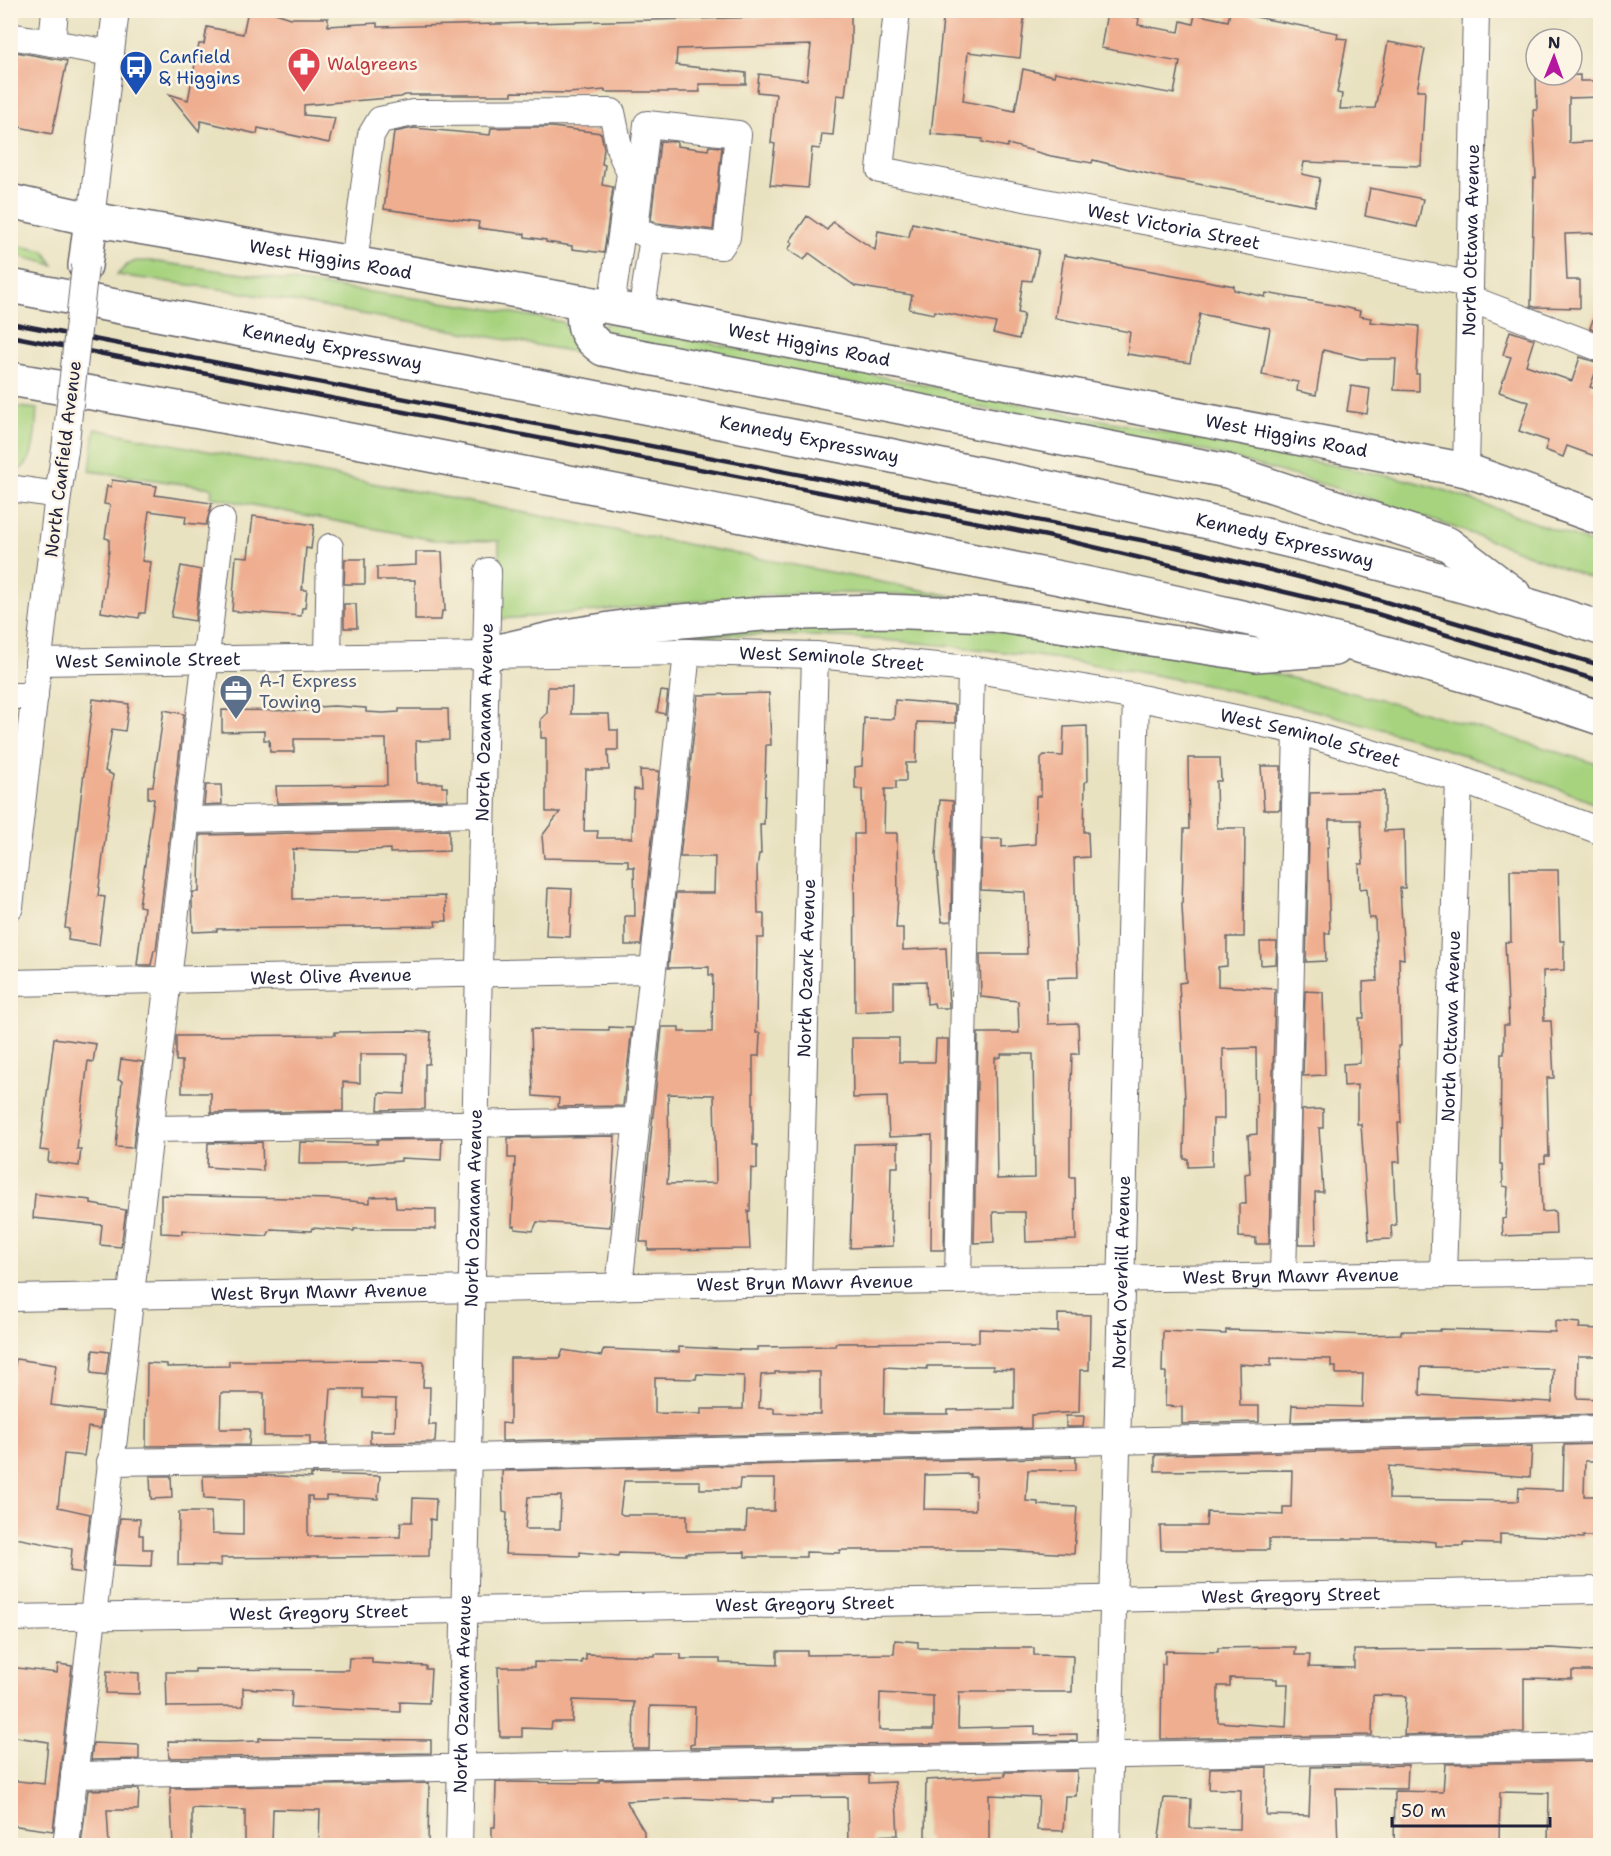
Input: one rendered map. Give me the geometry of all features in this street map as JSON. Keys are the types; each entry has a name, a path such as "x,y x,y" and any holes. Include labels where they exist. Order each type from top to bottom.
{"main road":[{"name":"West Higgins Road","path":"10,201 91,219 612,307 1466,470 1600,518"},
{"name":"North Canfield Avenue","path":"85,266 91,219"},
{"name":"Kennedy Expressway","path":"10,286 644,406 1139,506 1275,536 1527,604 1600,628"},
{"path":"612,307 584,329 590,340 603,349 1227,471 1448,544 1527,604"},
{"path":"10,379 498,468 1103,586 1367,647 1600,718"},
{"path":"486,654 559,637 636,625 762,614 881,611 993,615 1256,655 1367,647"}],"street":[{"path":"52,43 55,10"},
{"name":"North Canfield Avenue","path":"91,219 116,10"},
{"name":"West Victoria Street","path":"897,10 879,170 1468,291 1600,348"},
{"name":"North Ottawa Avenue","path":"1466,470 1468,291 1476,10"},
{"path":"10,36 111,53"},
{"path":"354,263 371,135 380,120 413,113 612,112 620,151 630,173 612,307"},
{"path":"647,124 738,134 727,237 721,246 653,238 634,230 647,124"},
{"path":"612,307 653,238"},
{"name":"North Canfield Avenue","path":"10,907 23,696 38,662 57,495 65,450 85,266"},
{"path":"10,488 57,495"},
{"path":"66,1845 222,520"},
{"path":"328,657 330,547"},
{"name":"North Ozanam Avenue","path":"459,1845 488,571"},
{"path":"619,1287 687,652"},
{"name":"West Seminole Street","path":"38,662 687,652 815,655 971,669 1136,697 1297,731 1459,779 1600,831"},
{"name":"North Ozark Avenue","path":"798,1283 815,655"},
{"path":"958,1281 971,669"},
{"name":"North Overhill Avenue","path":"1107,1845 1136,697"},
{"path":"1283,1276 1297,731"},
{"name":"North Ottawa Avenue","path":"1443,1274 1459,779"},
{"path":"187,820 482,814"},
{"name":"West Olive Avenue","path":"10,983 652,970"},
{"path":"150,1129 636,1121"},
{"name":"West Bryn Mawr Avenue","path":"10,1298 798,1283 1600,1272"},
{"path":"110,1462 468,1457 1117,1439 1600,1429"},
{"name":"West Gregory Street","path":"10,1618 1600,1590"},
{"path":"74,1775 1600,1746"}],"green space":[{"path":"11,244 44,251 54,265 11,254"},
{"path":"136,261 151,261 491,309 563,322 574,343 592,355 227,290 117,275 127,265"},
{"path":"608,323 1408,480 1447,491 1600,546 1600,582 1394,507 1236,459 1183,446 619,340 605,331 603,325"},
{"path":"10,406 37,409 35,437 30,457 20,469 11,471"},
{"path":"95,429 968,599 888,594 808,593 499,619 499,541 433,540 211,497 212,488 90,471"},
{"path":"911,620 1159,652 1270,673 1382,701 1600,765 1600,806 1504,769 1373,727 1300,707 1153,675 1079,662 929,644 804,636 654,635"}],"building":[{"path":"248,10 266,10 291,18 328,18 328,26 377,23 377,27 851,15 851,43 845,96 837,95 833,135 822,134 820,149 812,148 808,188 770,185 775,144 771,143 776,94 757,92 759,74 807,80 811,45 677,49 676,65 746,73 746,84 699,84 700,92 605,92 605,90 568,93 512,92 512,95 405,95 304,105 304,115 335,118 329,143 258,128 257,134 201,121 199,131 169,94 188,100 199,44 204,44 207,27 243,34"},
{"path":"944,10 1005,18 1006,10 1025,10 1020,58 968,52 963,101 1015,111 1023,69 1054,76 1055,72 1174,94 1180,62 1101,48 1107,12 1139,18 1138,25 1179,32 1181,21 1193,24 1195,14 1228,21 1230,12 1338,33 1337,38 1347,39 1337,93 1342,94 1340,109 1375,108 1388,42 1425,49 1417,90 1425,90 1421,166 1304,162 1302,174 1320,178 1315,206 1161,177 1093,160 1092,163 1051,156 1008,144 1007,147 982,142 983,139 931,134"},
{"path":"10,51 67,61 52,134 10,125"},
{"path":"1584,81 1600,81 1600,97 1569,98 1569,143 1600,141 1600,233 1565,234 1567,280 1580,280 1580,308 1531,306 1534,178 1536,178 1533,110 1537,110 1536,87 1584,87"},
{"path":"552,127 601,133 604,148 602,164 605,165 602,185 613,187 604,253 572,249 572,246 525,237 525,234 478,228 479,222 384,209 394,132 414,128 490,135 491,128"},
{"path":"660,141 677,142 677,146 708,150 709,146 722,147 713,230 657,223 651,220"},
{"path":"1370,188 1423,199 1417,227 1365,216"},
{"path":"807,216 827,230 833,222 875,250 878,231 909,237 912,223 1039,250 1032,281 1023,280 1018,313 1024,314 1019,339 993,333 996,323 935,311 934,314 909,309 912,295 855,286 809,253 804,260 788,249 793,243 790,241"},
{"path":"1064,255 1234,286 1234,290 1265,297 1266,293 1339,306 1360,311 1359,316 1371,318 1370,322 1419,326 1416,374 1419,374 1419,391 1394,390 1396,359 1361,359 1323,350 1316,395 1297,391 1298,382 1262,375 1270,328 1200,314 1190,363 1127,354 1130,332 1055,318"},
{"path":"1598,306 1600,307 1600,332 1590,328"},
{"path":"1510,331 1534,339 1526,365 1572,381 1580,357 1599,363 1590,387 1600,390 1600,458 1567,446 1563,457 1545,450 1548,441 1519,431 1529,402 1499,392 1511,357 1503,355"},
{"path":"1351,386 1370,389 1367,414 1347,411"},
{"path":"112,480 157,486 155,495 212,503 206,525 185,523 186,516 149,511 142,561 151,562 145,613 140,613 139,618 101,612 109,550 109,539 105,538 110,505 104,504 107,486 111,487"},
{"path":"253,516 314,525 311,549 306,548 302,590 307,590 305,608 302,608 301,616 232,611 236,556 248,557"},
{"path":"416,552 442,552 445,611 442,611 441,620 415,620 415,580 377,580 377,567 416,565"},
{"path":"345,559 365,559 365,584 344,584"},
{"path":"181,566 201,570 195,621 171,617"},
{"path":"344,604 356,604 357,628 344,628"},
{"path":"548,687 572,687 571,714 609,714 610,730 618,730 618,750 608,750 609,770 586,770 584,831 598,831 597,838 632,838 634,789 641,790 640,770 659,771 641,945 625,945 625,916 635,916 634,867 628,867 628,860 544,858 542,836 560,812 546,812 546,738 541,738 541,719 547,713"},
{"path":"661,691 668,692 665,714 657,712"},
{"path":"769,693 771,745 766,745 764,824 760,824 761,854 759,854 757,868 758,914 764,914 764,938 757,938 756,1033 760,1033 759,1056 753,1056 753,1145 757,1145 757,1169 751,1168 750,1211 748,1211 750,1249 648,1250 648,1242 640,1242 662,1027 679,1027 679,1032 712,1032 713,975 709,975 709,967 668,968 676,893 714,893 715,857 680,857 698,695","holes":["668,1094 714,1095 716,1183 667,1184"]},
{"path":"93,699 129,704 125,731 112,729 105,771 113,775 98,896 105,897 99,945 68,940 69,929 65,928"},
{"path":"895,700 955,705 955,723 917,722 916,763 906,763 906,781 896,781 896,789 885,789 884,833 897,833 896,928 903,928 903,950 946,948 949,1008 935,1008 934,1003 927,1004 926,981 894,982 894,1010 855,1012 854,834 863,834 862,789 855,789 855,767 862,766 864,718 894,719"},
{"path":"317,707 366,708 366,712 383,713 399,712 399,709 448,709 449,740 416,741 417,783 442,783 442,787 447,787 447,800 277,803 276,786 387,785 386,739 294,739 294,752 270,752 269,740 264,740 264,731 222,732 222,710 317,711"},
{"path":"164,710 184,714 156,950 154,950 151,965 137,965 144,907 139,906 154,799 148,798 148,786 153,786"},
{"path":"1087,726 1088,781 1085,782 1084,832 1088,832 1089,857 1074,858 1078,977 1047,978 1048,1024 1078,1023 1079,1054 1072,1054 1070,1117 1070,1177 1075,1177 1076,1240 1026,1242 1025,1212 993,1212 994,1242 974,1243 978,1033 1019,1033 1018,1001 981,997 980,954 1027,954 1025,892 981,890 982,839 1002,839 1002,847 1035,844 1036,796 1041,796 1041,758 1044,755 1063,756 1064,727","holes":["1001,1054 1033,1054 1035,1178 997,1179 995,1058 1001,1057"]},
{"path":"1188,758 1220,758 1221,781 1216,781 1217,828 1245,828 1244,937 1227,937 1227,966 1218,967 1218,986 1275,989 1269,1244 1256,1244 1256,1238 1239,1237 1239,1204 1246,1204 1245,1174 1250,1173 1248,1135 1257,1134 1256,1048 1223,1049 1224,1119 1213,1119 1212,1166 1188,1167 1188,1159 1184,1159 1185,1099 1179,983 1186,982 1182,906 1184,829 1189,829"},
{"path":"1261,766 1281,766 1280,810 1264,810"},
{"path":"206,785 221,785 222,804 204,805"},
{"path":"1384,791 1384,831 1404,830 1405,888 1400,888 1404,959 1399,958 1401,1046 1398,1046 1401,1123 1398,1123 1400,1162 1393,1162 1396,1225 1391,1226 1392,1239 1369,1240 1361,1124 1357,1124 1357,1085 1344,1086 1343,1064 1360,1063 1359,1018 1364,1018 1363,982 1377,981 1375,918 1369,918 1367,888 1360,889 1359,864 1363,864 1361,820 1329,820 1329,847 1327,847 1330,933 1325,933 1326,961 1306,962 1310,793"},
{"path":"940,800 953,801 951,921 942,922 936,855"},
{"path":"449,830 449,851 390,853 390,849 354,851 293,849 293,899 445,896 447,921 435,921 436,926 217,929 217,931 193,932 192,901 193,892 199,892 200,835"},
{"path":"1510,870 1558,870 1560,941 1564,941 1564,970 1543,971 1544,1021 1551,1021 1554,1078 1547,1078 1549,1156 1545,1156 1545,1163 1540,1163 1542,1212 1555,1211 1556,1234 1503,1236 1502,1219 1506,1218 1508,1187 1503,1186 1502,1164 1500,1164 1501,1054 1504,1054 1504,1025 1509,1025 1505,942 1511,942"},
{"path":"548,888 572,889 570,937 546,936"},
{"path":"1260,942 1277,942 1276,964 1261,965"},
{"path":"1305,991 1323,992 1325,1075 1303,1076"},
{"path":"609,1027 632,1028 623,1106 558,1107 559,1098 533,1096 531,1029 609,1030"},
{"path":"335,1032 431,1032 429,1064 425,1064 425,1109 378,1110 379,1093 405,1094 407,1054 360,1054 360,1083 343,1082 343,1111 211,1113 211,1093 182,1093 182,1061 176,1061 176,1036 335,1035"},
{"path":"54,1038 96,1044 93,1062 88,1061 77,1149 81,1149 79,1166 48,1162 49,1151 40,1150"},
{"path":"852,1038 899,1038 899,1062 935,1062 936,1039 948,1039 944,1250 931,1250 932,1135 889,1137 887,1097 853,1098"},
{"path":"121,1059 143,1062 133,1148 116,1147 122,1081 118,1080"},
{"path":"1323,1109 1323,1128 1319,1128 1323,1192 1315,1192 1316,1244 1299,1244 1302,1110"},
{"path":"615,1136 610,1227 537,1222 533,1231 515,1229 515,1226 512,1226 515,1158 508,1158 508,1138"},
{"path":"442,1139 441,1160 401,1158 401,1161 361,1164 299,1164 300,1142 377,1144 377,1140"},
{"path":"262,1142 263,1171 207,1167 208,1143"},
{"path":"898,1143 898,1167 891,1167 890,1221 892,1221 893,1246 850,1248 854,1144"},
{"path":"35,1194 91,1200 91,1204 126,1210 121,1247 100,1245 102,1225 33,1218"},
{"path":"161,1195 331,1199 370,1203 370,1197 395,1196 396,1208 436,1209 436,1229 354,1229 354,1231 312,1228 311,1231 271,1229 267,1236 182,1230 182,1234 161,1233"},
{"path":"1058,1314 1090,1315 1089,1370 1080,1370 1079,1412 1031,1415 1031,1428 502,1441 502,1423 510,1424 510,1358 560,1358 563,1350 601,1356 604,1349 679,1352 679,1347 757,1350 757,1347 835,1346 836,1343 979,1342 979,1329 1058,1332","holes":["927,1366 993,1366 993,1369 1014,1370 1014,1409 948,1410 948,1414 884,1414 885,1367 927,1369","775,1372 820,1372 820,1414 774,1413 774,1408 759,1408 761,1375 775,1374","697,1374 744,1376 743,1409 701,1409 701,1414 655,1413 655,1378 696,1379"]},
{"path":"1555,1321 1580,1323 1579,1328 1600,1329 1600,1356 1578,1356 1577,1398 1600,1399 1600,1414 1291,1422 1292,1405 1362,1407 1363,1374 1336,1374 1336,1367 1331,1367 1331,1359 1271,1358 1271,1366 1239,1364 1240,1406 1259,1406 1259,1422 1182,1424 1182,1407 1165,1406 1166,1372 1162,1372 1163,1331 1226,1334 1226,1330 1286,1331 1364,1335 1401,1334 1401,1331 1440,1331 1440,1329 1555,1332","holes":["1421,1367 1553,1369 1552,1402 1420,1395"]},
{"path":"93,1350 109,1352 106,1375 91,1373"},
{"path":"16,1359 56,1365 51,1405 102,1412 100,1429 88,1427 84,1456 64,1454 58,1507 90,1514 83,1573 70,1571 72,1549 10,1537 10,1398"},
{"path":"229,1361 424,1362 423,1387 430,1387 429,1425 436,1425 435,1442 370,1443 370,1431 395,1431 396,1399 363,1398 363,1389 331,1389 327,1444 310,1444 310,1436 264,1436 264,1393 221,1393 220,1429 250,1429 249,1445 146,1446 147,1363 167,1364 167,1367 229,1366"},
{"path":"1066,1416 1084,1416 1083,1427 1066,1427"},
{"path":"1600,1444 1600,1461 1585,1461 1584,1496 1600,1496 1600,1536 1583,1536 1583,1538 1500,1534 1500,1544 1463,1543 1463,1546 1436,1546 1436,1542 1404,1539 1269,1539 1269,1550 1161,1550 1160,1526 1206,1526 1207,1512 1283,1515 1283,1507 1291,1507 1292,1470 1155,1471 1155,1455 1532,1446 1530,1477 1389,1466 1389,1499 1518,1501 1519,1488 1563,1490 1564,1445"},
{"path":"1076,1457 1076,1470 1028,1470 1026,1501 1038,1502 1038,1505 1077,1507 1074,1554 1000,1550 840,1550 840,1553 806,1552 806,1557 745,1557 745,1552 686,1553 686,1555 619,1553 618,1556 580,1552 580,1556 505,1554 507,1513 503,1512 502,1471","holes":["970,1474 970,1477 976,1477 975,1510 924,1509 925,1475","740,1479 775,1479 774,1511 747,1511 746,1531 687,1531 687,1515 623,1515 620,1513 624,1481 700,1481 700,1489 739,1489","561,1496 560,1529 525,1529 528,1497"]},
{"path":"311,1474 380,1476 378,1499 326,1496 326,1500 312,1500 312,1496 308,1496 308,1536 400,1537 401,1522 412,1522 413,1498 436,1499 435,1520 430,1519 429,1556 221,1558 221,1566 178,1565 179,1512 211,1512 212,1534 243,1535 243,1500 204,1498 203,1476 261,1475 311,1478"},
{"path":"150,1476 171,1476 172,1498 151,1499"},
{"path":"120,1518 140,1519 139,1535 143,1535 143,1549 152,1549 151,1566 114,1565"},
{"path":"895,1640 918,1642 918,1648 1034,1648 1034,1655 1073,1656 1072,1692 959,1692 958,1728 1035,1726 1035,1735 1077,1734 1077,1741 690,1748 690,1745 694,1744 695,1707 650,1706 649,1749 633,1749 634,1702 573,1700 572,1722 552,1722 551,1729 522,1728 522,1737 500,1737 498,1667 534,1667 534,1662 582,1663 582,1660 586,1660 586,1654 655,1656 655,1654 681,1654 681,1659 720,1659 720,1663 777,1665 777,1651 807,1651 807,1655 894,1654","holes":["880,1693 933,1696 933,1730 879,1730"]},
{"path":"1296,1647 1295,1655 1310,1655 1309,1667 1354,1668 1354,1650 1551,1648 1600,1651 1600,1671 1572,1671 1572,1679 1524,1678 1524,1732 1404,1735 1406,1696 1373,1695 1372,1735 1161,1739 1162,1664 1165,1664 1165,1651 1218,1652 1218,1648","holes":["1230,1678 1277,1679 1277,1684 1288,1684 1286,1727 1218,1722 1218,1686 1230,1686"]},
{"path":"349,1658 372,1658 372,1663 426,1666 426,1669 431,1669 429,1703 400,1702 400,1712 291,1707 292,1691 243,1688 243,1706 167,1707 166,1672 195,1672 195,1669 348,1670"},
{"path":"58,1664 72,1666 53,1831 10,1825 10,1780 44,1784 48,1742 10,1736 10,1667 57,1673"},
{"path":"107,1671 139,1673 139,1694 106,1693"},
{"path":"259,1738 431,1740 431,1753 169,1758 168,1741 259,1741"},
{"path":"93,1743 139,1745 139,1759 91,1760"},
{"path":"1600,1761 1600,1845 1548,1845 1549,1793 1500,1792 1499,1845 1394,1845 1395,1791 1443,1792 1445,1764"},
{"path":"1408,1765 1407,1789 1336,1788 1338,1845 1158,1845 1164,1798 1191,1799 1190,1828 1240,1829 1241,1790 1209,1789 1210,1768 1267,1767 1266,1815 1309,1816 1311,1767"},
{"path":"1077,1771 1076,1796 1065,1796 1063,1831 1037,1830 1039,1797 989,1795 989,1845 928,1845 928,1837 925,1837 926,1780 1005,1776 1005,1772"},
{"path":"869,1775 869,1783 895,1782 898,1835 873,1836 874,1845 848,1845 847,1797 773,1798 773,1802 686,1798 626,1801 644,1831 644,1845 492,1845 492,1827 495,1827 496,1782 599,1783 599,1780"},
{"path":"429,1783 428,1845 319,1845 320,1810 273,1809 272,1845 245,1845 245,1810 192,1808 192,1845 173,1845 170,1788"},
{"path":"139,1789 138,1810 107,1810 109,1845 81,1845 88,1790"}],"railway":[{"path":"10,323 1172,546 1311,580 1600,665"},
{"path":"10,336 1047,536 1374,613 1600,681"}],"place":[{"name":"Walgreens","path":"304,93"},
{"name":"Canfield & Higgins","path":"136,96"},
{"name":"A-1 Express Towing","path":"236,720"}]}
